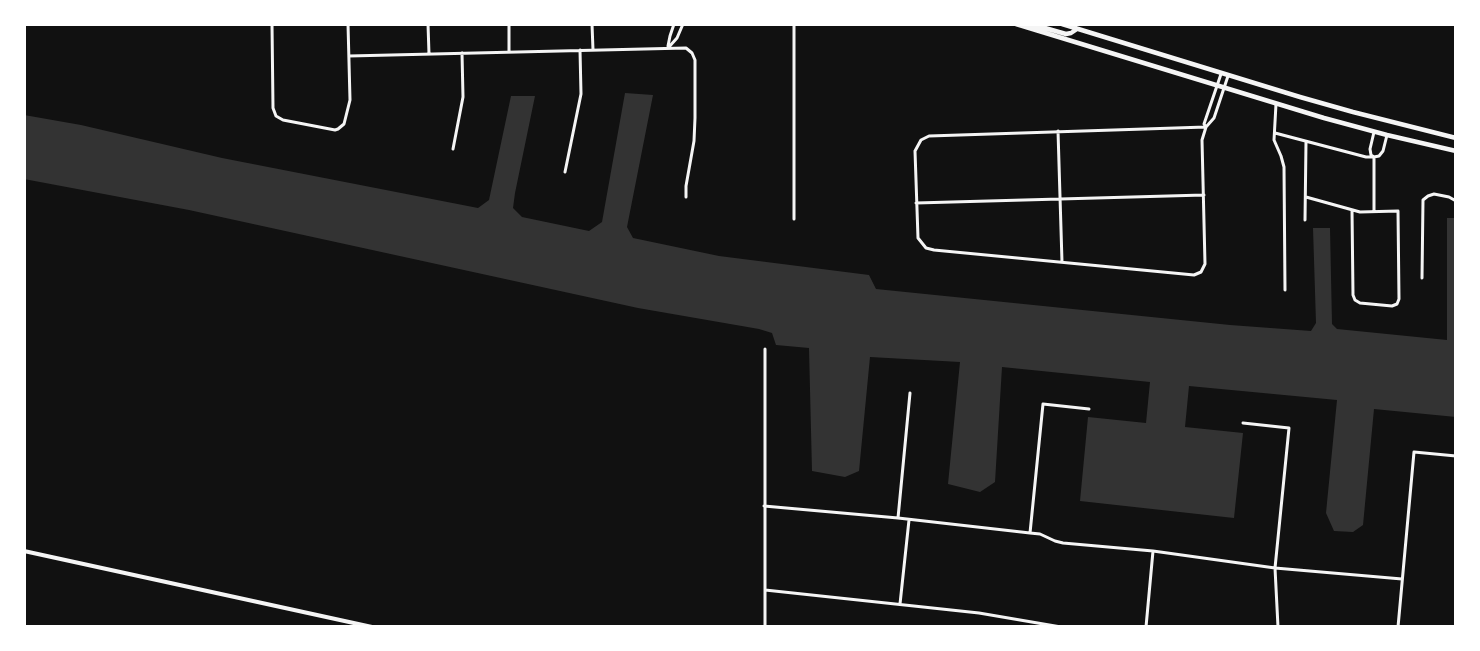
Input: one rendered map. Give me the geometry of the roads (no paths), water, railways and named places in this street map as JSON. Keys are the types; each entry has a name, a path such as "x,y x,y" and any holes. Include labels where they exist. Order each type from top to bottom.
{"main road":[{"path":"1016,24 1276,104 1374,132 1456,151"},
{"path":"1031,24 1066,34 1077,29"},
{"path":"1062,24 1221,74 1353,112 1456,138"},
{"path":"24,551 372,627"}],"street":[{"path":"272,24 273,108 276,116 280,119 330,130 342,127 350,100 348,24"},
{"path":"428,24 429,54"},
{"path":"509,24 509,52"},
{"path":"592,24 593,50"},
{"path":"668,48 669,36 674,24"},
{"path":"668,48 677,38 683,24"},
{"path":"794,24 794,219"},
{"path":"348,56 668,48 690,50 695,60 695,118 686,197"},
{"path":"565,172 581,93 580,50"},
{"path":"453,149 463,97 462,53"},
{"path":"1206,127 1204,124 1221,74"},
{"path":"1206,127 933,135 921,140 915,151 918,238 922,245 934,250 1194,275 1201,272 1205,264 1202,140 1206,127 1214,118 1228,76"},
{"path":"1276,104 1274,140 1284,167 1285,290"},
{"path":"1058,131 1062,262"},
{"path":"1374,132 1370,148 1371,155 1374,157 1374,211"},
{"path":"1274,133 1366,157 1379,156 1388,135"},
{"path":"1305,220 1306,142"},
{"path":"1422,278 1423,200 1434,194 1456,201"},
{"path":"916,203 1203,195"},
{"path":"1306,197 1360,212 1398,212 1399,299 1397,304 1392,306 1360,303 1355,300 1353,295 1352,210"},
{"path":"765,348 765,627"},
{"path":"898,518 910,393"},
{"path":"1030,532 1043,404 1089,409"},
{"path":"1243,423 1289,428 1275,568 1278,627"},
{"path":"1398,627 1414,453 1456,456"},
{"path":"764,506 1030,532 1063,543 1153,551 1275,568 1402,579"},
{"path":"900,604 909,519"},
{"path":"1146,627 1153,551"},
{"path":"765,590 900,604 1061,627"}]}
